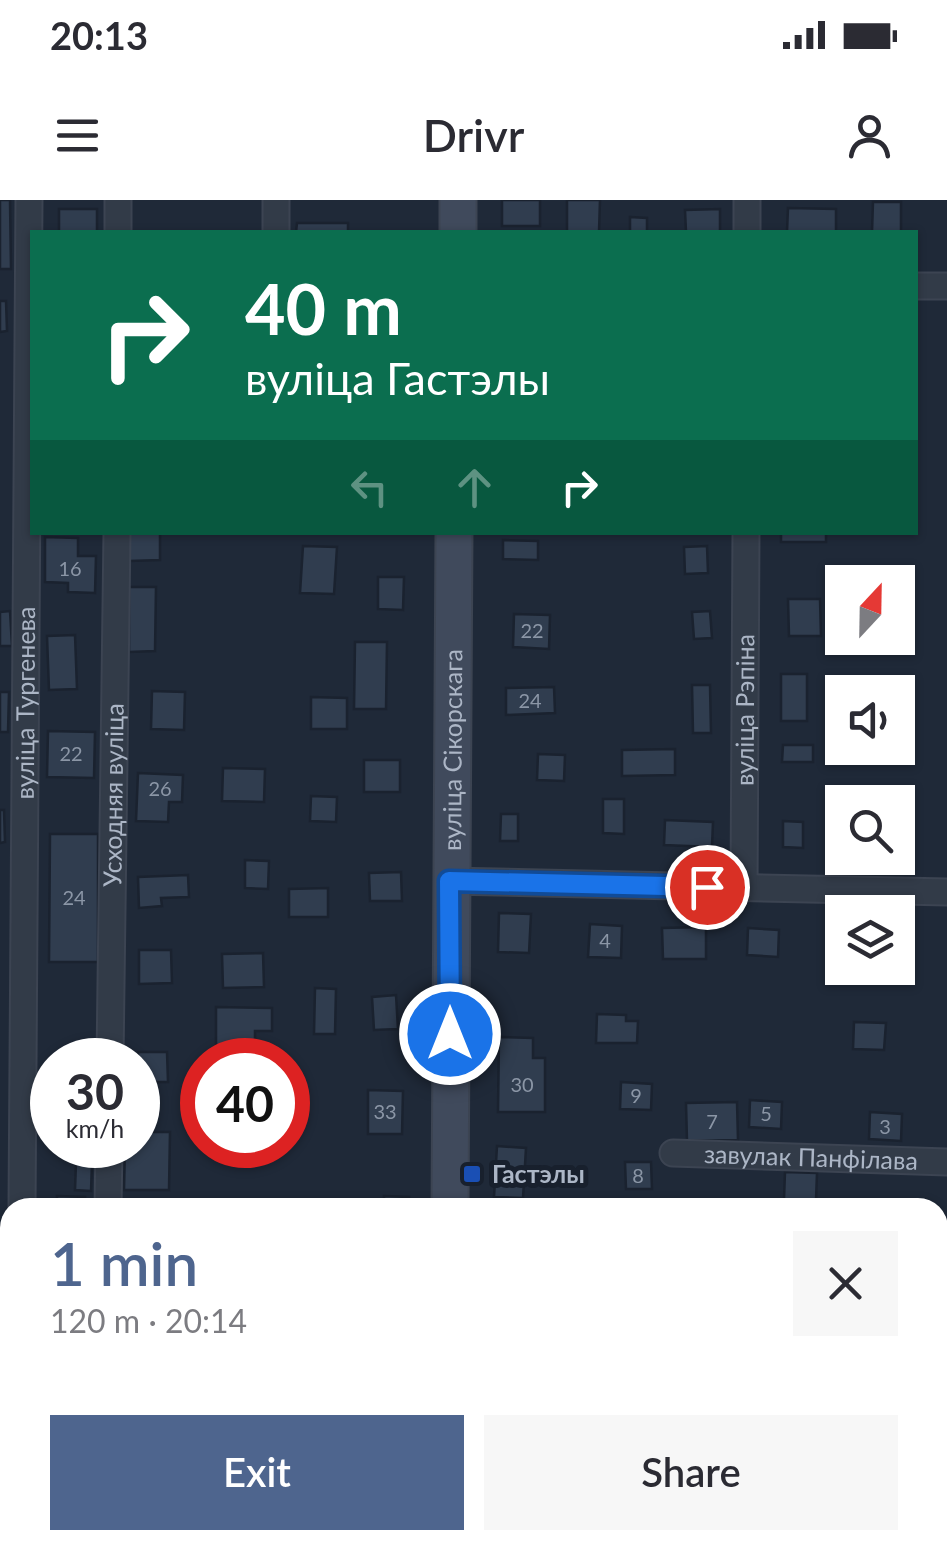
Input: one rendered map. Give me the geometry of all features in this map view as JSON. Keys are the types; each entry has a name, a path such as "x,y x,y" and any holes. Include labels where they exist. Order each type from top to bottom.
{"street":[{"name":"вуліца Тургенева","path":"22,1198 29,200"},
{"path":"118,200 118,230"},
{"path":"276,200 276,230"},
{"path":"458,200 458,230"},
{"path":"747,200 747,230"},
{"path":"918,286 947,286"},
{"name":"Усходняя вуліца","path":"110,1038 117,535"},
{"name":"вуліца Сікорскага","path":"450,1198 454,535"},
{"name":"вуліца Рэпіна","path":"744,888 746,535"},
{"path":"449,881 947,892"},
{"name":"завулак Панфілава","path":"673,1153 947,1162"},
{"path":"108,1198 109,1168"}],"building":[{"path":"0,200 10,200 11,269 0,269"},
{"path":"502,200 540,200 540,226 502,226"},
{"path":"567,200 600,200 599,230 567,230"},
{"path":"873,202 901,202 901,230 872,230"},
{"path":"788,208 836,209 836,230 787,230"},
{"path":"59,209 97,209 97,230 59,230"},
{"path":"720,209 720,230 686,230 685,210"},
{"path":"630,217 647,218 647,230 630,230"},
{"path":"297,223 348,223 348,230 296,230"},
{"path":"0,301 6,301 7,331 0,332"},
{"path":"129,535 160,535 160,560 129,561"},
{"path":"781,535 826,535 826,542 781,542"},
{"path":"45,537 78,538 78,556 96,556 95,593 68,592 68,583 45,582"},
{"path":"503,540 538,541 538,560 503,559"},
{"path":"303,546 337,547 334,594 300,593"},
{"path":"707,546 708,573 685,574 684,547"},
{"path":"378,577 404,577 403,610 378,609"},
{"path":"129,587 156,587 155,651 129,652"},
{"path":"788,599 820,599 821,636 789,636"},
{"path":"10,611 12,646 0,646 0,612"},
{"path":"710,611 712,638 694,639 692,612"},
{"path":"514,614 550,615 549,649 513,647"},
{"path":"75,635 77,689 49,690 47,636"},
{"path":"355,642 387,642 386,709 354,709"},
{"path":"781,674 807,674 807,721 781,721"},
{"path":"692,685 710,685 711,733 693,733"},
{"path":"554,687 555,713 506,715 506,688"},
{"path":"152,691 185,692 184,730 151,729"},
{"path":"0,692 9,692 8,732 0,732"},
{"path":"311,697 347,698 347,729 311,729"},
{"path":"48,731 95,732 94,778 47,777"},
{"path":"783,745 813,745 813,762 782,762"},
{"path":"675,749 675,775 622,776 622,750"},
{"path":"538,754 565,755 564,781 537,780"},
{"path":"364,760 400,760 400,792 364,792"},
{"path":"223,768 265,769 264,802 222,801"},
{"path":"138,773 183,775 182,802 169,802 168,822 136,821"},
{"path":"311,796 337,797 336,822 310,821"},
{"path":"603,799 624,799 624,834 603,833"},
{"path":"0,810 4,810 5,842 0,843"},
{"path":"501,814 518,814 518,841 500,841"},
{"path":"665,820 713,822 712,847 664,845"},
{"path":"783,821 803,822 803,848 783,847"},
{"path":"50,834 98,834 98,962 49,962"},
{"path":"245,860 269,861 268,889 245,888"},
{"path":"401,872 402,901 370,901 369,873"},
{"path":"188,875 189,897 161,898 162,906 139,908 138,877"},
{"path":"328,888 328,917 289,917 289,889"},
{"path":"499,913 531,914 529,953 498,952"},
{"path":"590,924 622,926 621,958 588,957"},
{"path":"706,927 706,959 663,959 662,928"},
{"path":"748,928 779,930 778,957 747,955"},
{"path":"139,950 171,950 172,983 139,984"},
{"path":"263,953 264,987 223,988 222,954"},
{"path":"315,988 336,989 335,1034 314,1034"},
{"path":"396,995 398,1029 374,1030 372,997"},
{"path":"216,1007 272,1008 272,1031 255,1031 255,1038 216,1038"},
{"path":"597,1014 626,1015 626,1021 638,1021 637,1043 596,1043"},
{"path":"854,1022 886,1023 884,1050 853,1049"},
{"path":"499,1037 533,1038 533,1058 545,1058 545,1112 498,1112"},
{"path":"160,1052 167,1052 168,1082 160,1082"},
{"path":"621,1082 652,1084 651,1110 620,1109"},
{"path":"368,1090 403,1091 402,1134 368,1134"},
{"path":"750,1100 782,1102 781,1129 749,1127"},
{"path":"737,1102 738,1140 687,1141 686,1103"},
{"path":"870,1112 902,1114 901,1141 869,1139"},
{"path":"160,1132 170,1132 169,1190 124,1190 124,1168 160,1168"},
{"path":"497,1146 526,1148 523,1198 494,1197"},
{"path":"625,1162 651,1162 652,1189 626,1189"},
{"path":"76,1168 92,1168 91,1191 75,1190"},
{"path":"785,1172 817,1173 816,1198 784,1198"}],"place":[{"name":"Гастэлы","path":"472,1174"}],"route":[{"path":"450,1034 449,881 707,887"}]}
